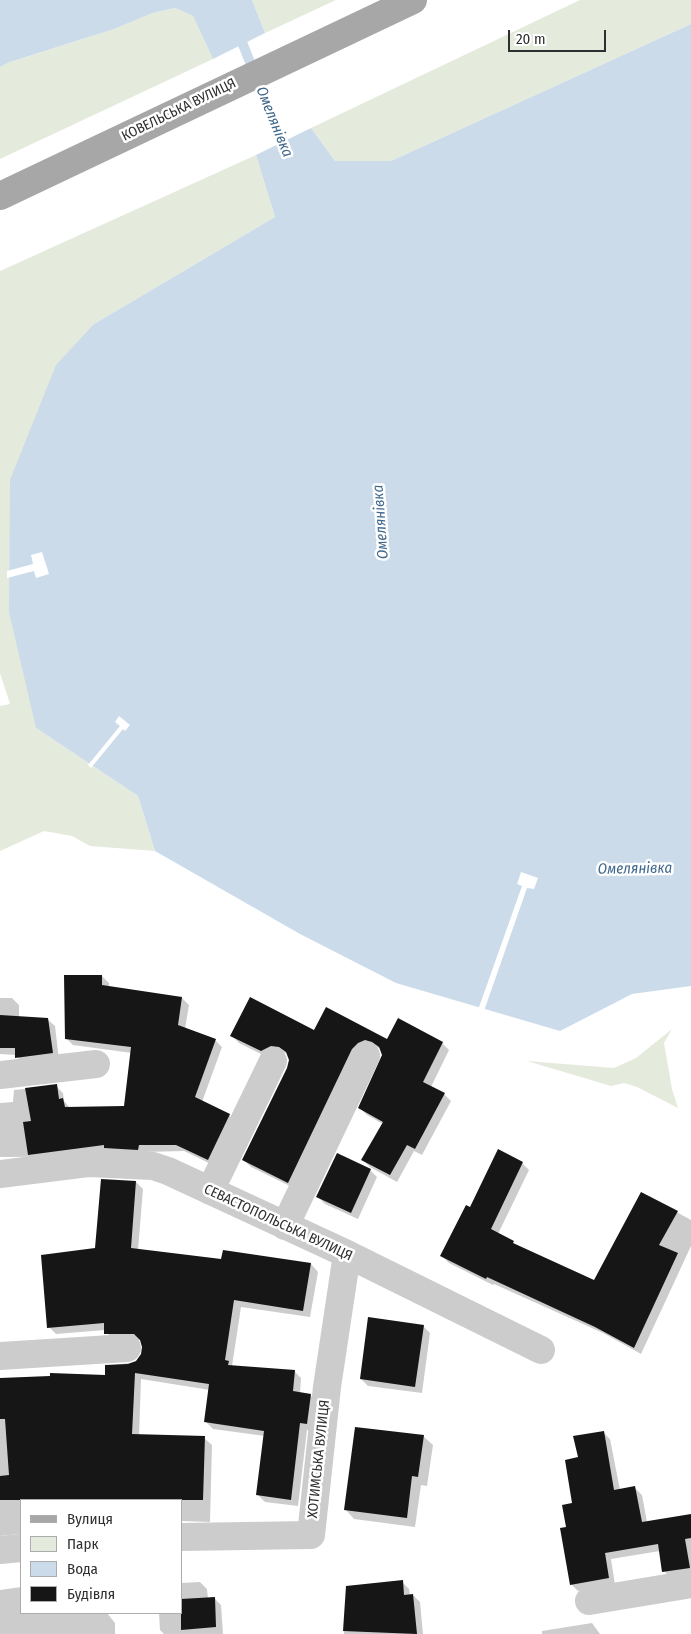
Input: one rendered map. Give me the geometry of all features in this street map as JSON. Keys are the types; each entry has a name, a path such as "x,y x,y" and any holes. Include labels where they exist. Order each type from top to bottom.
{"main road":[{"name":"КОВЕЛЬСЬКА ВУЛИЦЯ","path":"0,196 413,0"}],"street":[{"path":"285,1226 366,1056"},
{"path":"210,1191 273,1062"},
{"path":"0,1075 96,1064"},
{"name":"СЕВАСТОПОЛЬСЬКА ВУЛИЦЯ","path":"0,1174 88,1163 128,1164 160,1169 347,1254 540,1350"},
{"name":"ХОТИМСЬКА ВУЛИЦЯ","path":"182,1537 311,1535 327,1387 347,1254"},
{"path":"0,1356 127,1348"},
{"path":"0,1550 20,1548"},
{"path":"589,1601 691,1584"}],"green space":[{"path":"252,0 336,0 265,33"},
{"path":"580,0 691,0 691,24 391,161 335,161 311,128"},
{"path":"175,8 193,16 213,59 0,159 0,67 10,62 114,29 153,13"},
{"path":"256,155 275,217 94,324 36,728 138,796 155,851 90,846 72,836 44,831 0,851 0,706 10,704 0,673 0,271"},
{"path":"672,1029 664,1043 672,1089 678,1108 637,1087 624,1083 611,1086 527,1061 614,1068 636,1058"}],"water":[{"path":"0,0 252,0 265,33 213,59 193,16 175,8 153,13 114,29 10,62 0,67"},
{"path":"691,24 691,986 632,994 560,1031 396,983 300,934 155,851 138,796 36,728 9,612 10,480 56,365 94,324 275,217 256,155 311,128 335,161 391,161"}],"pier":[{"path":"42,552 49,574 36,578 34,571 7,578 7,571 33,564 31,555"},
{"path":"119,716 130,725 125,731 123,729 91,768 88,765 120,726 115,722"},
{"path":"521,872 538,878 534,889 527,888 484,1011 478,1010 522,886 517,884"}],"building":[{"path":"64,975 102,975 102,985 182,997 178,1025 216,1039 195,1097 230,1114 208,1160 176,1145 139,1145 138,1150 104,1148 104,1145 28,1155 23,1122 31,1121 25,1088 57,1084 59,1099 63,1098 65,1107 124,1106 131,1047 65,1039"},
{"path":"250,997 314,1030 326,1007 387,1039 398,1018 443,1042 423,1082 445,1093 415,1149 407,1145 390,1175 361,1160 383,1122 358,1108 382,1055 379,1047 365,1040 358,1043 352,1049 288,1183 242,1160 287,1068 289,1060 286,1052 279,1047 271,1046 261,1051 230,1036"},
{"path":"0,1015 48,1018 53,1053 15,1058 15,1048 0,1048"},
{"path":"498,1149 523,1162 491,1229 514,1241 513,1243 594,1280 641,1192 678,1211 659,1245 678,1253 634,1348 595,1327 487,1277 486,1279 440,1256 466,1205 470,1207"},
{"path":"337,1153 371,1169 351,1213 316,1197"},
{"path":"101,1179 136,1181 131,1248 221,1259 223,1250 311,1263 303,1311 234,1300 225,1360 229,1361 228,1365 295,1370 293,1391 311,1394 307,1424 300,1423 291,1500 256,1495 264,1431 204,1422 209,1384 135,1373 132,1434 205,1436 203,1500 0,1500 0,1476 9,1475 5,1419 0,1419 0,1378 50,1376 50,1373 105,1375 105,1365 128,1364 136,1361 141,1354 140,1340 134,1334 104,1334 104,1323 47,1328 41,1255 95,1248"},
{"path":"368,1317 424,1325 415,1387 360,1379"},
{"path":"355,1427 424,1435 418,1477 412,1476 407,1518 344,1510"},
{"path":"604,1431 614,1490 635,1486 642,1522 691,1514 691,1538 685,1539 690,1568 662,1572 658,1544 605,1553 609,1578 570,1585 560,1528 566,1527 562,1505 572,1503 565,1460 578,1457 573,1436"},
{"path":"403,1580 404,1595 413,1594 417,1634 343,1631 346,1586"},
{"path":"215,1597 216,1627 181,1630 182,1599"}],"waterway":[{"name":"Омелянівка","path":"238,32 286,153"}]}
